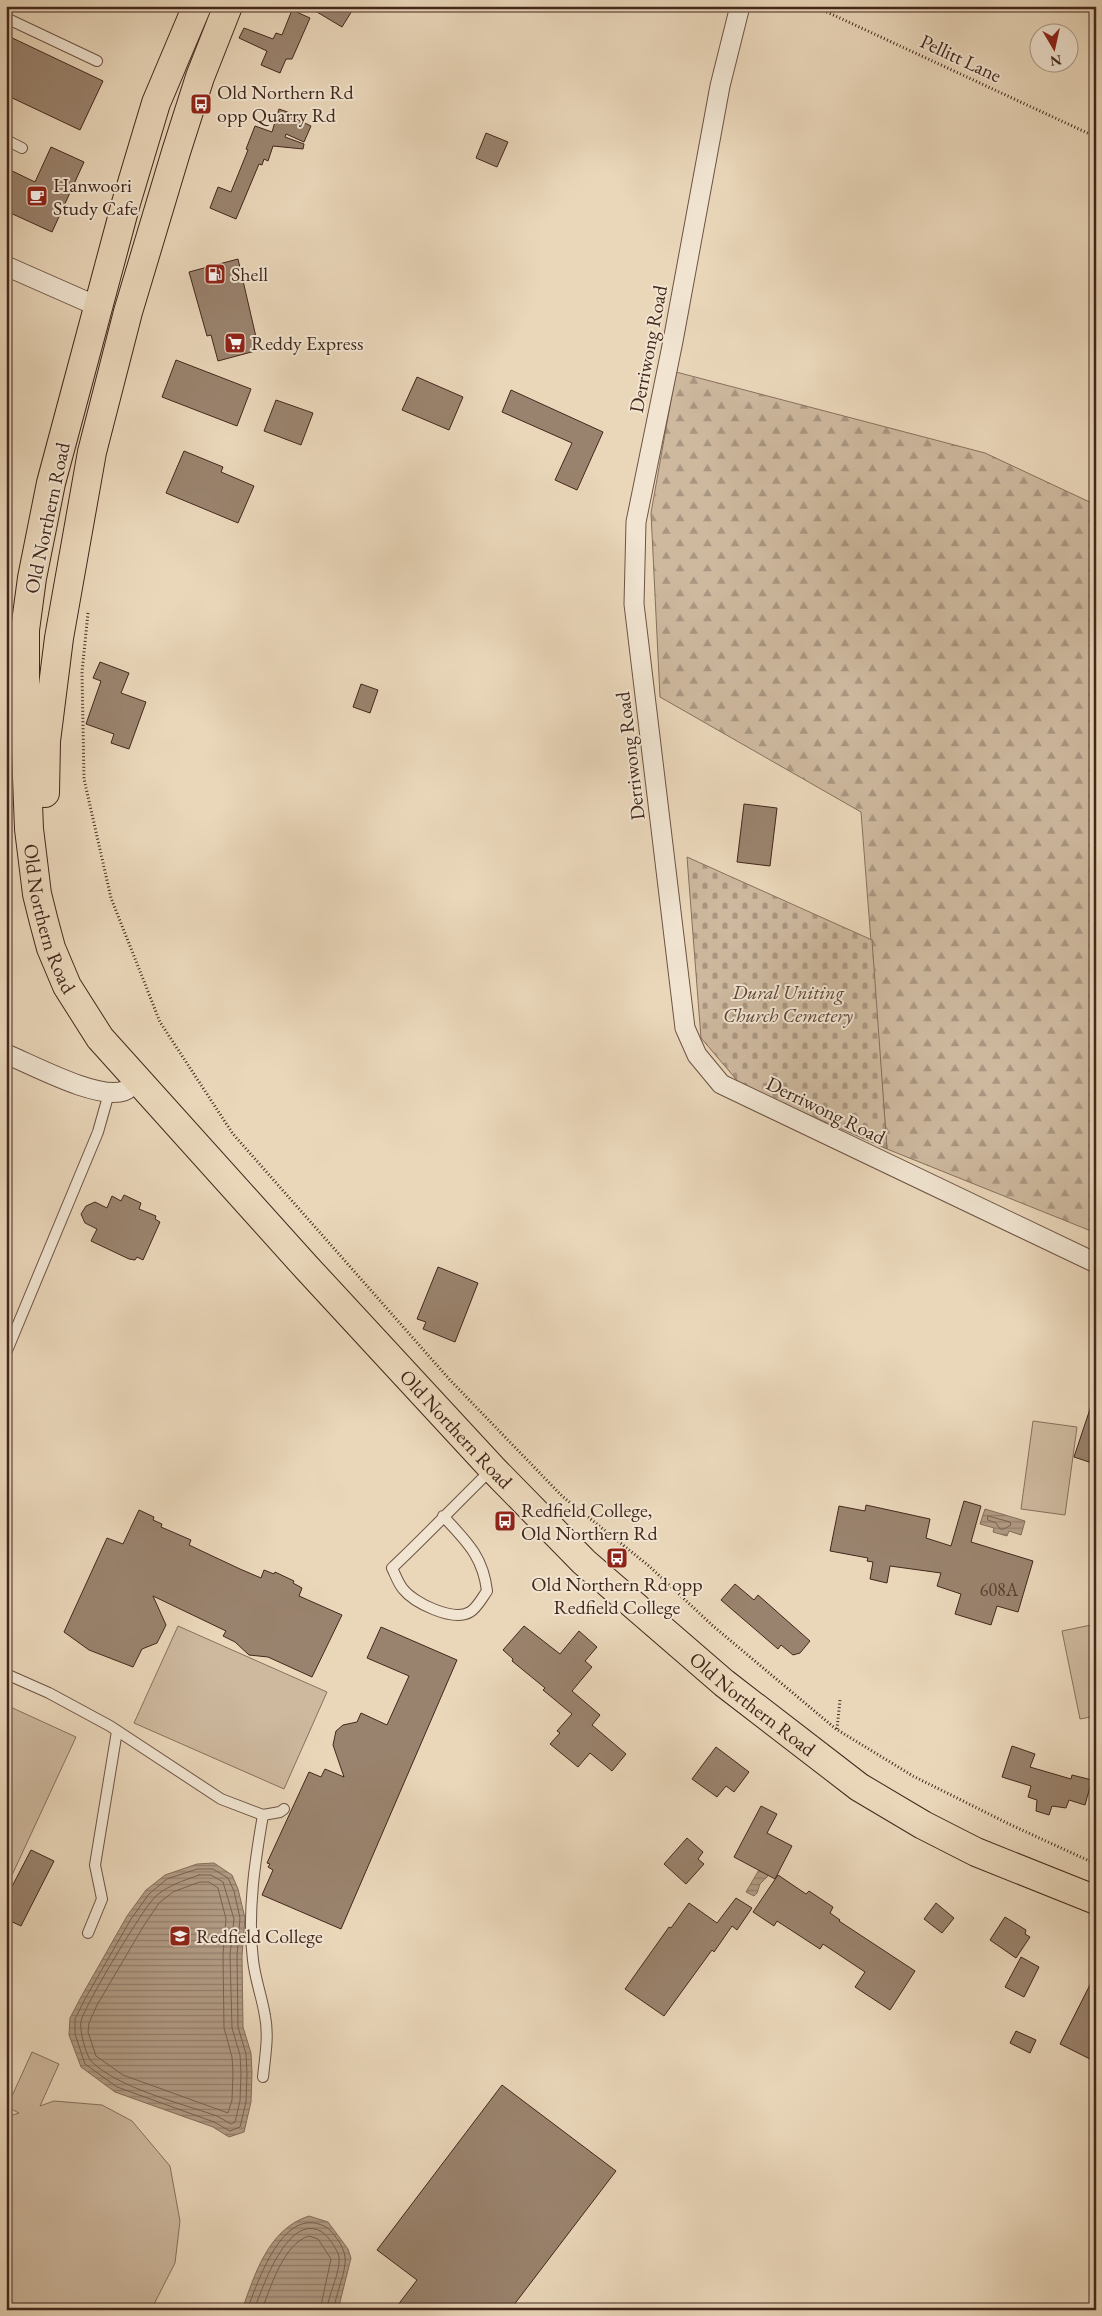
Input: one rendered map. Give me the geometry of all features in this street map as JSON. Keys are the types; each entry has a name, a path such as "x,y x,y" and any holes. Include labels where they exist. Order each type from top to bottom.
{"main road":[{"name":"Old Northern Road","path":"197,6 156,102 99,307 52,483 32,578 25,630 25,725 29,829 37,894 51,948 68,986 100,1038 139,1079 307,1268 492,1468 584,1562 724,1683 859,1787 923,1825 991,1859 1096,1900"},
{"name":"Old Northern Road","path":"139,1079 80,972 63,935 51,874 46,822 46,740 71,563 92,452 110,378 200,77 228,6"},
{"path":"110,378 109,341 99,307 112,302 120,295 134,254 153,230"}],"street":[{"name":"Derriwong Road","path":"740,6 720,86 673,341 636,522 634,604 685,1028 697,1055 721,1084 1096,1263"},
{"path":"6,266 99,307"},
{"path":"6,1054 88,1088 108,1093 125,1091 139,1079"}],"lane":[{"path":"6,18 97,61"},
{"path":"6,140 22,148"},
{"path":"6,1353 98,1132 108,1093"},
{"path":"443,1516 475,1551 485,1573 487,1591 472,1611 463,1615 445,1614 411,1597 402,1588 392,1568 443,1516 492,1468"},
{"path":"6,1674 49,1693 117,1731 221,1799 263,1815 280,1812 284,1808"},
{"path":"88,1933 102,1899 95,1865 117,1731"},
{"path":"263,1815 257,1854 252,1923 253,1960 265,2017 266,2035 263,2077"}],"path":[{"name":"Pellitt Lane","path":"814,6 1096,137"},
{"path":"89,604 82,672 84,779 111,898 160,1022 233,1134 450,1380 562,1496 649,1566 713,1626 836,1729 914,1776 1011,1825 1096,1864"},
{"path":"836,1729 840,1700"}],"green space":[{"path":"676,372 985,453 1096,505 1096,1233 887,1149 861,812 660,697 651,513"},
{"name":"Dural Uniting Church Cemetery","path":"687,857 872,940 887,1149 741,1085 701,1038"},
{"path":"1033,1421 1077,1427 1065,1515 1021,1509"},
{"path":"1096,1624 1096,1716 1080,1719 1062,1631"},
{"path":"178,1626 327,1692 284,1789 134,1723"},
{"path":"6,1705 76,1737 6,1888"},
{"path":"32,2052 59,2064 40,2106 54,2101 102,2105 132,2121 170,2166 180,2221 175,2263 151,2310 6,2310 6,2117 19,2113 7,2107"}],"water":[{"path":"985,1509 1025,1521 1021,1535 1009,1531 1007,1536 993,1532 994,1528 980,1524"},
{"path":"214,1863 232,1875 238,1889 245,1918 242,1956 243,2027 251,2053 251,2102 244,2132 229,2137 213,2127 115,2092 81,2067 69,2035 70,2018 81,1997 127,1916 146,1890 165,1875 197,1864"},
{"path":"760,1868 768,1871 768,1876 760,1884 754,1896 746,1892"},
{"path":"309,2216 328,2222 348,2249 351,2258 338,2310 242,2310 258,2268 273,2242 295,2222"}],"building":[{"path":"307,6 355,6 342,27"},
{"path":"292,10 310,18 292,59 286,59 280,73 261,65 267,51 239,38 244,28 273,39 276,33 282,35"},
{"path":"6,35 103,81 80,130 6,95"},
{"path":"279,109 296,115 294,118 311,126 304,142 286,134 285,137 304,144 303,149 273,146 268,161 264,159 262,165 259,164 236,219 210,208 218,187 231,192 248,150 246,149 255,126 272,132"},
{"path":"486,133 508,142 497,167 476,158"},
{"name":"Hanwoori Study Cafe","path":"51,147 84,162 52,232 6,211 6,168 35,182"},
{"path":"238,259 259,350 218,361 211,335 207,336 189,272"},
{"path":"176,360 251,389 237,426 162,397"},
{"path":"417,377 463,397 449,430 402,410"},
{"path":"511,390 603,432 577,490 555,480 572,443 502,412"},
{"path":"276,400 313,413 301,445 264,431"},
{"path":"184,451 223,467 221,472 254,486 238,523 166,493"},
{"path":"100,662 129,673 121,693 146,702 129,749 111,743 114,734 86,724 101,681 93,678"},
{"path":"361,684 378,690 370,713 353,707"},
{"path":"744,804 777,808 770,866 737,862"},
{"path":"124,1195 141,1203 139,1209 156,1216 155,1219 160,1222 143,1260 137,1257 135,1260 129,1259 91,1241 97,1229 85,1223 81,1214 86,1206 95,1202 107,1208 112,1196 121,1201"},
{"path":"438,1267 478,1283 455,1342 423,1329 426,1322 417,1319"},
{"path":"1093,1400 1096,1400 1096,1452 1092,1463 1074,1457"},
{"path":"964,1501 981,1506 971,1542 1033,1561 1018,1612 997,1606 991,1625 955,1614 961,1594 937,1586 941,1573 890,1566 887,1583 870,1579 873,1562 867,1561 868,1558 830,1551 839,1506 865,1511 866,1505 930,1519 926,1538 951,1546"},
{"path":"139,1510 154,1517 153,1520 162,1524 161,1527 191,1540 189,1545 240,1569 261,1578 264,1570 274,1574 275,1572 294,1581 293,1583 302,1588 299,1596 342,1615 312,1677 268,1657 249,1655 235,1642 223,1636 226,1631 153,1596 166,1625 157,1643 142,1649 133,1667 89,1650 64,1632 107,1538 123,1544"},
{"path":"735,1584 754,1600 758,1595 810,1641 800,1653 793,1655 781,1645 778,1649 721,1600"},
{"path":"524,1626 560,1654 579,1631 597,1647 585,1661 592,1667 572,1691 600,1715 592,1725 626,1754 612,1771 590,1753 578,1767 550,1744 560,1733 557,1731 572,1714 543,1690 545,1688 512,1661 513,1659 503,1650"},
{"path":"381,1627 457,1660 341,1929 262,1895 273,1870 268,1867 270,1864 267,1863 309,1772 321,1777 325,1769 344,1777 333,1745 336,1731 343,1725 357,1722 361,1713 387,1725 409,1676 367,1658"},
{"path":"1012,1746 1035,1754 1030,1767 1071,1779 1072,1775 1092,1780 1085,1805 1069,1800 1066,1808 1052,1806 1049,1815 1036,1811 1037,1800 1028,1797 1031,1786 1002,1777"},
{"path":"716,1747 749,1772 734,1792 726,1786 717,1797 692,1779"},
{"path":"761,1806 777,1814 767,1833 792,1846 775,1879 734,1857"},
{"path":"687,1838 703,1852 698,1859 704,1864 686,1884 664,1864"},
{"path":"31,1850 54,1861 21,1926 6,1919 6,1898"},
{"path":"778,1875 806,1894 809,1891 833,1907 830,1913 839,1921 915,1971 890,2010 855,1987 865,1972 823,1944 820,1949 777,1921 774,1926 753,1912"},
{"path":"736,1898 752,1908 737,1930 732,1926 714,1952 712,1950 664,2016 625,1989 669,1927 671,1928 689,1903 717,1923"},
{"path":"936,1903 954,1918 942,1933 924,1919"},
{"path":"1005,1917 1026,1930 1025,1934 1030,1937 1016,1958 990,1940"},
{"path":"1021,1957 1039,1967 1024,1997 1005,1987"},
{"path":"1096,1973 1096,2062 1060,2044"},
{"path":"1016,2031 1036,2040 1030,2053 1010,2043"},
{"path":"502,2085 616,2171 510,2310 394,2310 417,2280 377,2250"}],"place":[{"name":"Old Northern Rd opp Quarry Rd","path":"201,104"},
{"name":"Hanwoori Study Cafe","path":"37,196"},
{"name":"Shell","path":"215,274"},
{"name":"Reddy Express","path":"235,343"},
{"name":"Redfield College, Old Northern Rd","path":"505,1521"},
{"name":"Old Northern Rd opp Redfield College","path":"617,1558"},
{"name":"Redfield College","path":"180,1936"}]}
